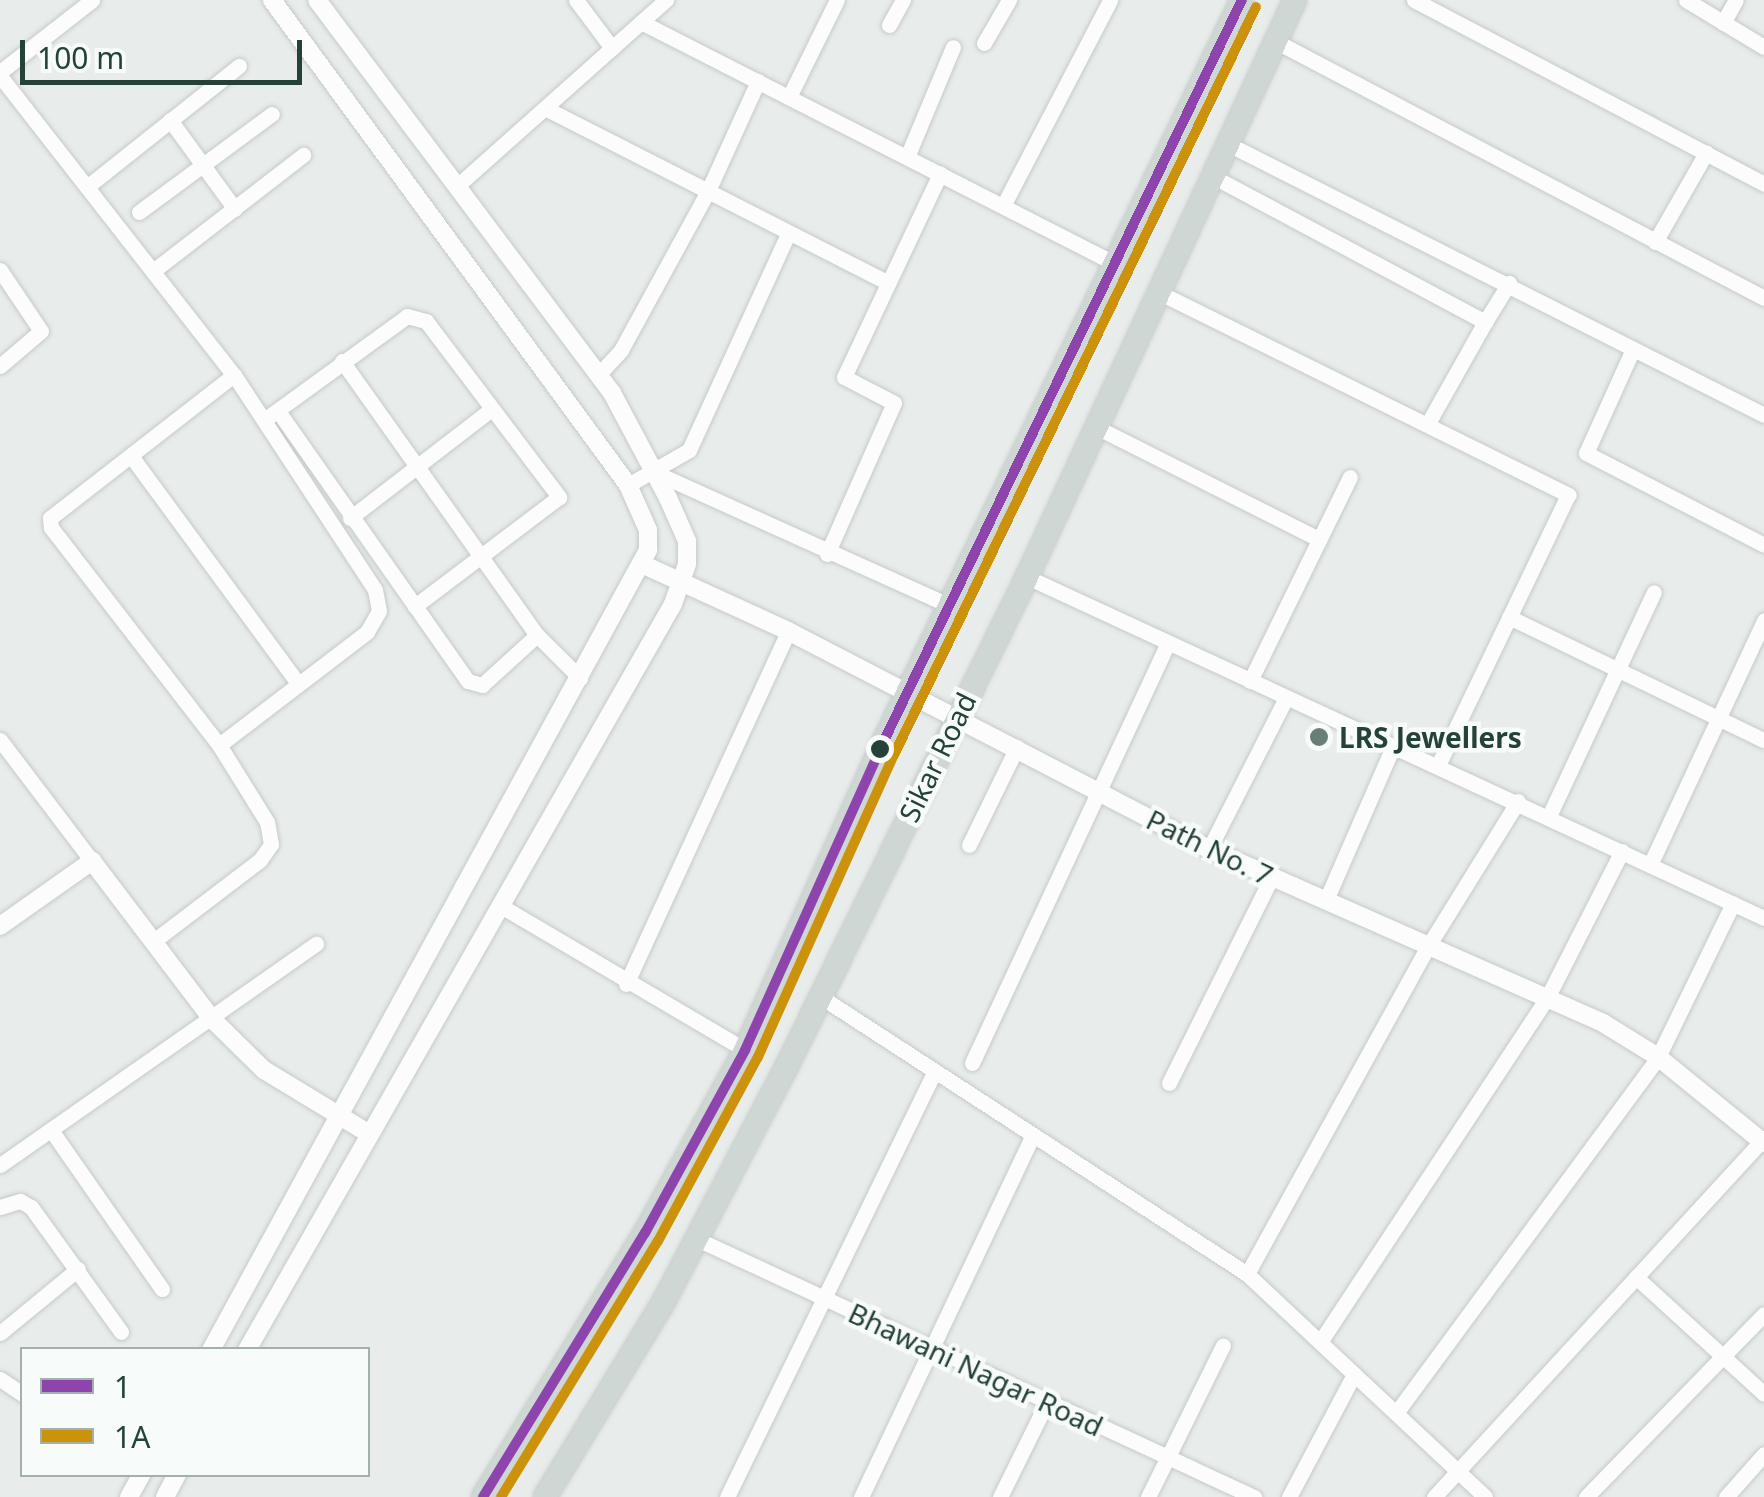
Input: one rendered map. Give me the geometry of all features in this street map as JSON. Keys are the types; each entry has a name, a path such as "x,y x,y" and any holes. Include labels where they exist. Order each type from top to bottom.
{"main road":[{"path":"483,1497 644,1233 745,1050 910,693 1242,0"},
{"name":"Sikar Road","path":"545,1497 698,1240 821,997 1028,577 1295,0"}],"street":[{"path":"92,0 0,74 234,375 271,415 476,686 536,635"},
{"path":"212,1347 644,565 648,530 628,484 272,0"},
{"path":"249,1347 683,581 686,541 656,473 598,375 317,0"},
{"path":"576,0 612,48"},
{"path":"457,186 666,0"},
{"path":"789,97 837,0"},
{"path":"889,25 903,0"},
{"path":"984,44 1009,0"},
{"path":"1004,204 1110,0"},
{"path":"1414,0 1764,184"},
{"path":"1686,0 1764,48"},
{"path":"1724,23 1736,0"},
{"path":"641,22 1116,264"},
{"path":"1275,42 1764,298"},
{"path":"907,157 953,47"},
{"path":"88,186 239,66"},
{"path":"598,375 621,350 707,193 758,80"},
{"path":"545,108 888,283"},
{"path":"138,212 272,114"},
{"path":"170,120 235,209"},
{"path":"1226,143 1764,415"},
{"path":"1655,242 1706,153"},
{"path":"153,270 302,155"},
{"path":"828,554 894,404 844,378 940,174"},
{"path":"1212,176 1485,322"},
{"path":"628,484 656,473 689,450 788,234"},
{"path":"0,270 41,331 0,366"},
{"path":"1428,423 1509,283"},
{"path":"1158,292 1568,494 1439,764"},
{"path":"271,415 407,316 417,316 559,497 415,606"},
{"path":"1633,350 1586,453 1764,544"},
{"path":"342,362 536,635 580,678"},
{"path":"155,940 271,844 268,822 219,745 51,528 54,510 234,375"},
{"path":"350,518 490,410"},
{"path":"219,745 296,682 368,632 380,611 375,590 271,415"},
{"path":"1096,428 1320,539"},
{"path":"131,456 200,542 296,682"},
{"path":"656,473 952,607"},
{"path":"1250,682 1350,477"},
{"name":"Path No. 7","path":"644,565 788,631 1209,849 1548,998 1658,1057 1763,1141"},
{"path":"1028,577 1285,700 1439,764 1764,918"},
{"path":"1549,816 1654,592"},
{"path":"1509,617 1764,740"},
{"path":"1650,865 1759,645 1764,620"},
{"path":"626,984 788,631"},
{"path":"972,1063 1095,789 1168,642"},
{"path":"1209,849 1285,700"},
{"path":"0,740 211,1018 264,1070 368,1133"},
{"path":"969,845 1016,746"},
{"path":"1326,900 1393,747"},
{"path":"1247,1274 1430,943 1518,801"},
{"path":"1320,1342 1548,998 1622,850"},
{"path":"0,926 92,861"},
{"path":"1169,1083 1272,878"},
{"path":"1396,1413 1658,1057 1733,904"},
{"path":"501,906 626,984 745,1050"},
{"path":"0,1166 316,944"},
{"path":"821,997 1247,1274 1485,1497"},
{"path":"728,1497 935,1072"},
{"path":"51,1130 162,1289"},
{"path":"861,1497 1033,1135"},
{"path":"1434,1497 1455,1469 1763,1141"},
{"path":"0,1208 20,1201 31,1208 122,1332"},
{"name":"Bhawani Nagar Road","path":"698,1240 1254,1497"},
{"path":"0,1333 78,1269"},
{"path":"1636,1277 1764,1394"},
{"path":"1586,1497 1764,1314"},
{"path":"1148,1497 1223,1345"},
{"path":"1289,1497 1354,1374"},
{"path":"1000,1497 1046,1404"},
{"path":"1726,1497 1764,1454"}],"transit line":[{"name":"1","path":"483,1497 645,1233 745,1050 880,749 1242,0"},
{"name":"1A","path":"501,1497 658,1241 758,1057 894,755 1256,7"}],"place":[{"name":"LRS Jewellers","path":"1319,737"}]}
